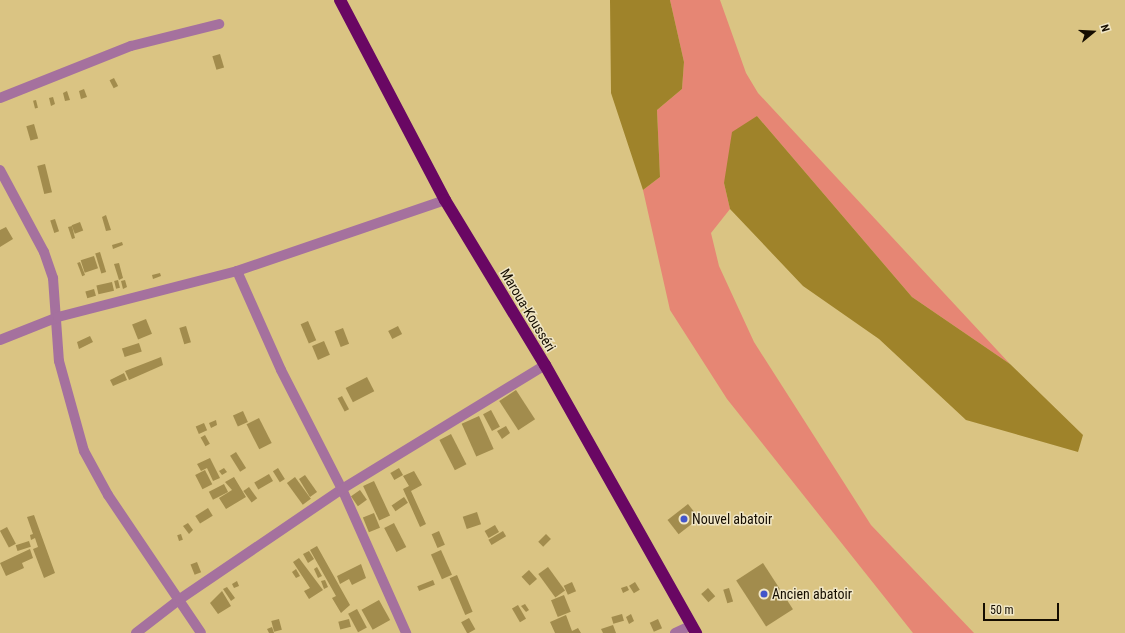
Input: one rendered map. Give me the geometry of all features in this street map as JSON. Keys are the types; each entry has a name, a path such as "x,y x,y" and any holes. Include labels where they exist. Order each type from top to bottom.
{"highway":[{"name":"Maroua-Kousséri","path":"340,0 445,200 544,366 694,629"}],"street":[{"path":"0,98 131,46 219,24"},
{"path":"0,170 44,252 58,317 59,361 84,451 108,495 180,598 201,633"},
{"path":"0,340 58,317 237,271 445,200"},
{"path":"237,271 281,370 342,489 406,633"},
{"path":"136,633 180,598 342,489 544,366"},
{"path":"675,633 694,629"}],"shaded area":[{"path":"610,0 670,0 684,62 682,89 657,110 660,177 643,190 611,93"},
{"path":"670,0 720,0 746,73 758,93 1010,364 912,297 757,116 724,183 730,209 711,233 719,266 754,342 871,525 974,633 913,633 727,399 670,310 643,190 660,177 657,110 682,89 684,62"},
{"path":"757,116 912,297 1010,364 1083,435 1078,452 966,420 879,339 803,286 730,209 724,183 732,132"}],"building":[{"path":"220,54 224,67 216,70 212,56"},
{"path":"114,78 118,86 114,88 110,80"},
{"path":"84,89 87,97 81,99 79,91"},
{"path":"67,91 70,100 65,101 63,93"},
{"path":"53,97 55,104 51,106 49,98"},
{"path":"36,100 38,108 35,108 33,101"},
{"path":"34,124 38,138 30,141 26,126"},
{"path":"45,164 52,192 44,194 37,166"},
{"path":"106,215 111,230 106,231 102,217"},
{"path":"55,219 59,231 54,233 50,221"},
{"path":"80,222 83,230 75,234 72,225"},
{"path":"72,226 75,238 72,239 68,227"},
{"path":"6,227 13,239 0,247 0,230"},
{"path":"122,242 123,245 113,249 112,245"},
{"path":"100,252 106,272 101,274 95,253"},
{"path":"94,256 98,268 85,273 81,260"},
{"path":"80,262 85,275 82,276 77,263"},
{"path":"119,263 123,278 119,280 114,264"},
{"path":"160,273 161,276 153,279 152,275"},
{"path":"118,280 120,288 116,289 114,281"},
{"path":"125,280 127,287 123,289 121,281"},
{"path":"112,282 114,291 98,294 96,286"},
{"path":"94,289 96,296 87,298 85,291"},
{"path":"146,319 152,334 138,339 132,325"},
{"path":"308,321 316,340 309,343 301,324"},
{"path":"186,326 191,342 184,344 179,328"},
{"path":"398,326 402,334 392,339 388,331"},
{"path":"343,328 349,344 341,347 335,331"},
{"path":"90,336 93,342 79,349 77,342"},
{"path":"324,341 330,355 318,360 312,346"},
{"path":"139,343 142,352 125,357 122,349"},
{"path":"161,357 163,365 129,380 125,371"},
{"path":"124,373 127,380 113,386 110,380"},
{"path":"367,377 374,391 353,402 346,388"},
{"path":"516,390 535,419 518,430 499,401"},
{"path":"342,396 349,409 345,412 338,398"},
{"path":"491,410 500,427 492,431 483,414"},
{"path":"243,411 248,422 238,426 233,415"},
{"path":"479,416 494,449 476,457 462,424"},
{"path":"259,418 272,443 259,449 247,424"},
{"path":"216,420 217,425 211,428 209,423"},
{"path":"204,423 207,430 199,434 196,427"},
{"path":"506,426 510,433 502,439 497,431"},
{"path":"451,434 466,464 455,470 439,440"},
{"path":"205,435 210,444 205,446 201,437"},
{"path":"236,452 246,468 240,472 230,456"},
{"path":"210,458 220,478 213,481 207,468 201,471 197,464"},
{"path":"224,468 227,472 222,475 219,471"},
{"path":"278,468 285,479 280,482 273,471"},
{"path":"399,468 403,475 394,480 390,473"},
{"path":"205,470 212,484 202,489 195,475"},
{"path":"414,471 422,485 411,491 426,524 420,527 403,489 409,486 403,476"},
{"path":"269,474 273,481 258,489 254,482"},
{"path":"305,475 317,492 310,497 299,479"},
{"path":"234,477 246,497 226,509 219,498 232,490 225,482"},
{"path":"295,477 311,499 303,505 287,483"},
{"path":"374,481 390,515 379,521 363,486"},
{"path":"224,484 228,492 213,500 209,492"},
{"path":"249,487 257,498 252,502 243,491"},
{"path":"360,490 367,500 358,506 351,496"},
{"path":"404,497 408,503 395,511 392,505"},
{"name":"Nouvel abatoir","path":"688,504 699,518 679,534 668,520"},
{"path":"208,508 213,516 200,524 195,516"},
{"path":"477,512 481,524 467,529 463,517"},
{"path":"374,513 380,528 369,532 363,517"},
{"path":"34,515 55,573 44,578 33,549 38,547 35,538 31,540 30,535 33,534 27,517"},
{"path":"188,523 193,530 189,534 183,526"},
{"path":"394,523 406,547 396,552 384,528"},
{"path":"495,525 499,532 489,538 485,531"},
{"path":"7,527 16,544 9,548 0,531"},
{"path":"439,531 445,545 437,548 432,534"},
{"path":"503,531 506,536 492,545 488,540"},
{"path":"181,534 183,540 179,541 177,535"},
{"path":"546,534 551,539 543,547 538,542"},
{"path":"29,541 31,547 18,551 16,545"},
{"path":"317,546 350,605 341,613 332,598 336,596 310,550"},
{"path":"30,549 33,558 22,563 24,568 6,576 0,563"},
{"path":"441,550 452,575 442,579 431,554"},
{"path":"309,551 314,559 308,563 303,554"},
{"path":"299,558 323,590 309,599 304,591 310,588 293,562"},
{"path":"197,562 201,572 195,575 191,565"},
{"name":"Ancien abatoir","path":"763,563 793,609 766,627 736,580"},
{"path":"361,564 366,578 352,585 349,579 340,584 337,576"},
{"path":"317,567 322,576 318,578 314,569"},
{"path":"548,567 565,590 555,598 538,574"},
{"path":"296,569 300,576 296,578 292,572"},
{"path":"529,570 537,579 530,586 522,577"},
{"path":"457,575 473,612 465,615 450,578"},
{"path":"325,580 328,587 324,589 321,581"},
{"path":"433,580 435,585 419,591 417,586"},
{"path":"237,581 239,586 234,588 232,584"},
{"path":"572,582 576,591 568,595 564,586"},
{"path":"635,582 640,590 634,593 629,586"},
{"path":"627,586 629,590 623,593 621,588"},
{"path":"227,587 235,598 231,601 223,589"},
{"path":"708,588 715,596 708,602 701,594"},
{"path":"729,588 733,601 727,603 723,590"},
{"path":"222,591 231,606 218,614 210,603"},
{"path":"564,595 571,612 558,617 551,600"},
{"path":"379,600 390,620 373,630 362,610"},
{"path":"525,604 529,610 526,612 521,606"},
{"path":"518,605 526,619 520,622 512,608"},
{"path":"357,609 367,628 358,632 348,614"},
{"path":"622,614 624,621 613,624 611,617"},
{"path":"631,614 634,621 629,624 626,617"},
{"path":"566,615 572,631 578,628 581,633 555,633 550,622"},
{"path":"469,618 475,629 467,633 461,622"},
{"path":"279,619 282,630 274,632 271,621"},
{"path":"349,619 351,627 340,629 338,622"},
{"path":"658,619 662,628 654,632 650,623"},
{"path":"613,625 616,633 603,633 601,629"},
{"path":"272,627 274,633 269,633 267,629"}],"place":[{"name":"Nouvel abatoir","path":"684,519"},
{"name":"Ancien abatoir","path":"764,594"}]}
